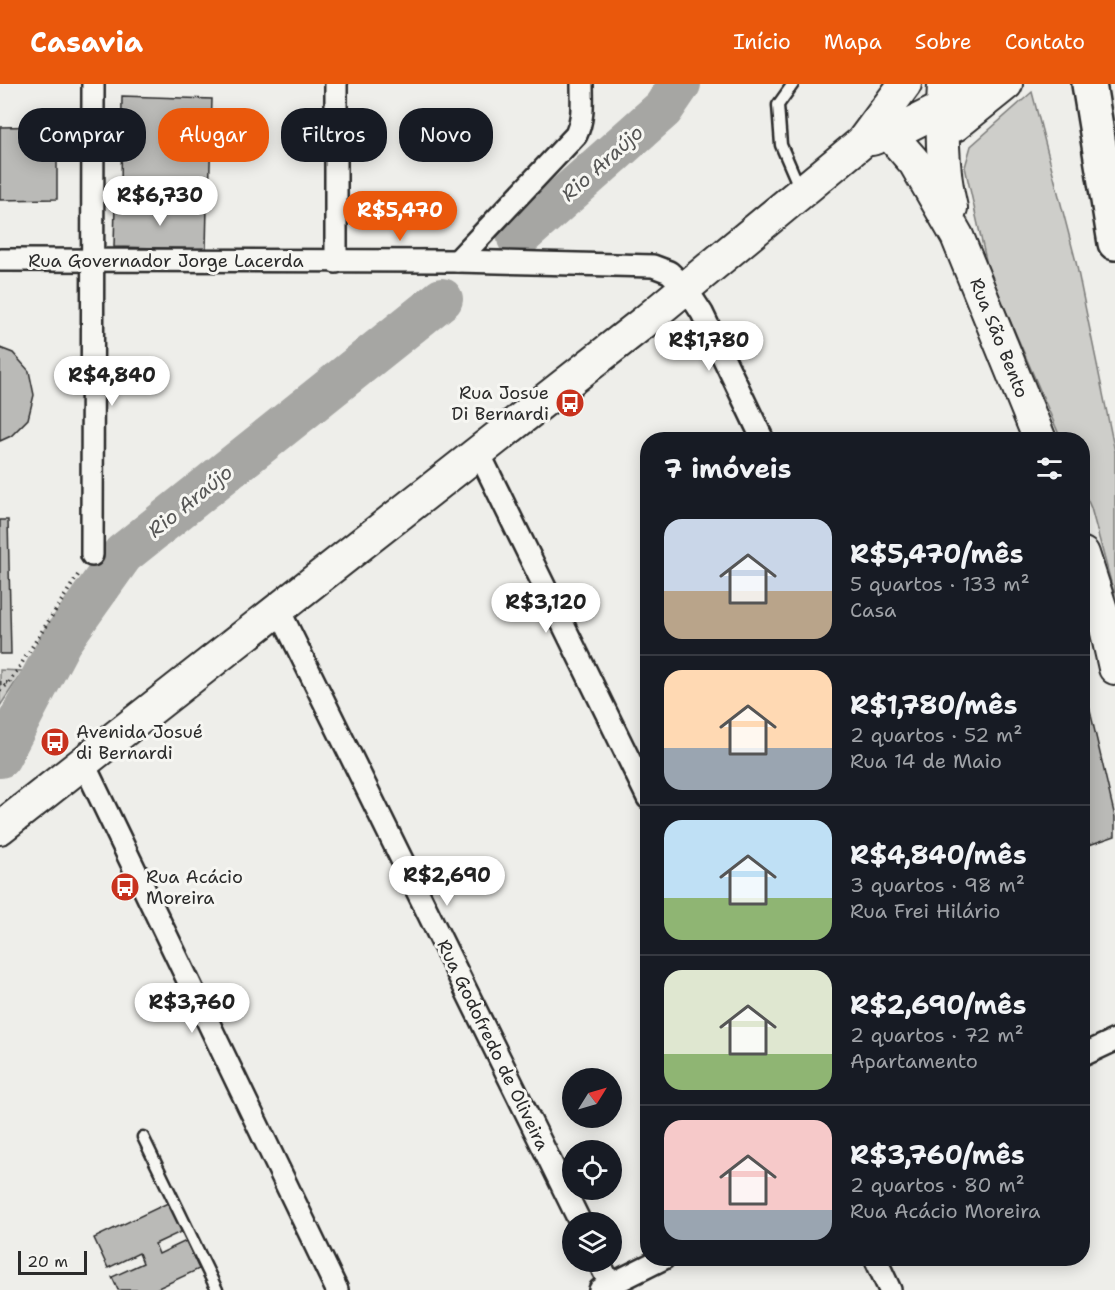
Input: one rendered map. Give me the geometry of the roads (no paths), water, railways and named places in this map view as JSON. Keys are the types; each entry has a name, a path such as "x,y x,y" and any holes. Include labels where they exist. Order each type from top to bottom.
{"highway":[{"path":"1089,84 1115,243"}],"main road":[{"path":"876,138 905,84"},
{"path":"943,109 972,84"},
{"path":"7,823 478,453 802,192 876,138 1006,84"},
{"name":"Rua São Bento","path":"943,109 946,190 957,236"},
{"name":"Rua São Bento","path":"876,138 915,163 957,236 1037,432"},
{"path":"1090,576 1104,619 1115,668"}],"street":[{"path":"92,555 93,84"},
{"path":"336,84 336,262"},
{"path":"457,261 576,135 581,125 582,84"},
{"name":"Rua Governador Jorge Lacerda","path":"0,260 457,261 652,266 669,272 685,287 702,313 759,432"},
{"path":"478,453 640,782"},
{"name":"Rua Godofredo de Oliveira","path":"279,610 575,1212"},
{"path":"83,762 337,1290"},
{"path":"1090,1052 1115,1040"},
{"path":"602,1272 608,1288 649,1266"},
{"path":"879,1266 890,1290"}],"lane":[{"path":"794,84 778,105 781,145 802,192"},
{"path":"142,1137 218,1290"}],"waterway":[{"name":"Rio Araújo","path":"518,238 663,109 680,84"},
{"name":"Rio Araújo","path":"0,757 61,641 123,554 442,299"}],"place":[{"name":"Rua Josue Di Bernardi","path":"570,403"},
{"name":"Avenida Josué di Bernardi","path":"55,742"},
{"name":"Rua Acácio Moreira","path":"125,887"}]}
